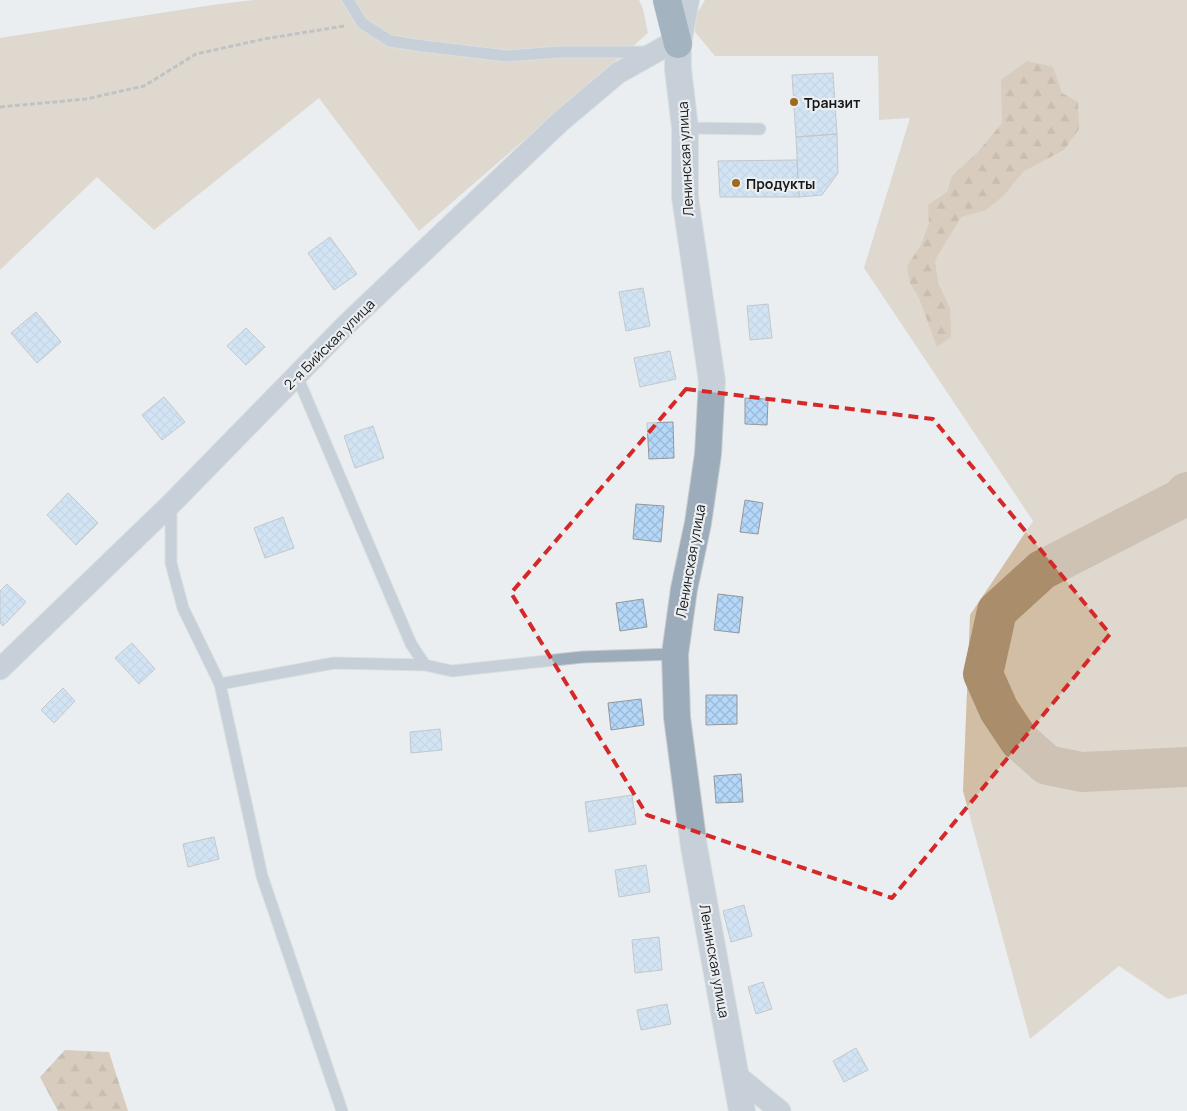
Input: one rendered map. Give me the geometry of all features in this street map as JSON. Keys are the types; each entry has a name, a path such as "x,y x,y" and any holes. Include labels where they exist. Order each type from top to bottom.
{"highway":[{"path":"667,0 670,45"}],"street":[{"name":"Ленинская улица","path":"686,0 670,45 678,69 686,128 685,197 712,381 708,454 698,522 684,589 674,654 677,717 694,847 742,1111"},
{"name":"2-я Бийская улица","path":"0,669 171,504 348,323 561,121 618,73 670,45"},
{"path":"736,1075 780,1111"}],"lane":[{"path":"348,0 362,23 390,40 423,46 507,56 670,45"},
{"path":"686,128 760,129"},
{"path":"296,376 411,644 425,665"},
{"path":"171,504 171,563 183,608 220,684 262,876 342,1111"},
{"path":"220,684 334,663 425,665 452,671 583,657 674,654"}],"path":[{"path":"0,107 86,99 144,86 196,54 264,39 362,23"}],"highlighted area":[{"path":"686,389 933,419 1110,634 892,898 647,815 511,593"}],"shaded area":[{"path":"254,0 639,0 648,33 419,231 319,98 154,230 97,177 0,270 0,38"},
{"path":"705,0 1187,0 1187,994 1168,999 1119,966 1030,1039 963,791 970,615 1033,521 864,268 910,118 879,120 878,56 715,56 695,32 696,15"}],"green space":[{"path":"1027,61 1053,67 1062,93 1078,102 1079,129 1064,150 1024,171 1004,195 986,210 961,217 935,260 938,283 950,308 951,337 937,347 919,298 910,283 907,266 921,245 929,224 928,205 947,192 952,176 978,152 1002,123 1001,80"},
{"path":"65,1050 109,1052 128,1111 58,1111 40,1077"}],"building":[{"path":"833,73 837,134 796,137 792,75"},
{"path":"837,134 838,173 822,195 799,197 796,137"},
{"path":"797,160 799,197 720,197 718,161"},
{"path":"330,237 357,274 334,290 308,253"},
{"path":"643,288 650,326 626,331 619,292"},
{"path":"768,304 772,338 750,340 747,306"},
{"path":"36,312 61,342 37,363 11,333"},
{"path":"246,328 265,347 246,365 227,346"},
{"path":"670,351 676,379 640,387 634,358"},
{"path":"164,397 185,422 162,440 142,415"},
{"path":"745,398 768,399 767,425 745,424"},
{"path":"673,422 674,458 649,459 647,423"},
{"path":"373,426 384,458 355,468 344,436"},
{"path":"68,493 98,523 76,545 47,515"},
{"path":"745,500 763,503 758,534 740,532"},
{"path":"636,504 664,506 661,542 633,539"},
{"path":"283,517 294,548 265,558 254,528"},
{"path":"7,584 26,602 3,626 0,623 0,591"},
{"path":"718,594 743,597 739,633 714,630"},
{"path":"643,599 647,627 620,631 616,603"},
{"path":"132,643 155,669 139,684 115,658"},
{"path":"63,688 75,701 54,723 41,710"},
{"path":"706,695 737,695 737,724 706,725"},
{"path":"641,699 644,725 611,730 608,703"},
{"path":"440,729 442,750 411,753 410,732"},
{"path":"741,774 743,802 716,803 714,776"},
{"path":"632,795 636,824 589,832 585,802"},
{"path":"214,837 219,859 188,867 183,844"},
{"path":"646,865 650,892 619,897 615,870"},
{"path":"744,905 752,936 731,942 723,911"},
{"path":"659,937 662,970 635,973 632,940"},
{"path":"763,982 772,1009 756,1014 748,987"},
{"path":"667,1004 671,1024 641,1030 637,1010"},
{"path":"856,1048 868,1070 844,1082 833,1061"}],"waterway":[{"path":"1187,492 1180,499 1042,570 997,611 983,674 999,710 1019,740 1047,765 1082,772 1187,767"}],"place":[{"name":"Транзит","path":"794,102"},
{"name":"Продукты","path":"736,183"}]}
